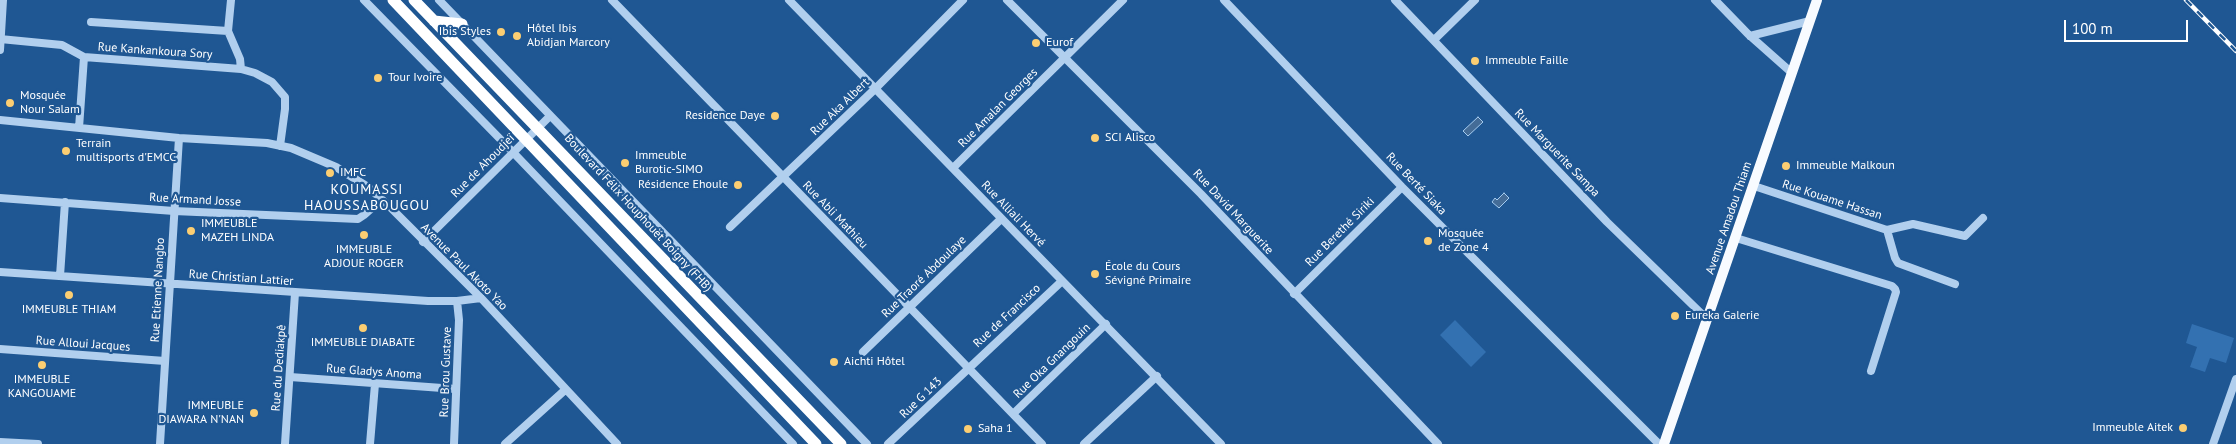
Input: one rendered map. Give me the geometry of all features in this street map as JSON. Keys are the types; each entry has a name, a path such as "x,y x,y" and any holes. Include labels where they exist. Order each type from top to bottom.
{"highway":[{"path":"393,0 816,444"},
{"name":"Boulevard Félix Houphouët Boigny (FHB)","path":"414,0 841,444"},
{"path":"434,21 462,24"}],"main road":[{"name":"Avenue Amadou Thiam","path":"1664,444 1817,0"}],"street":[{"path":"0,50 3,0"},
{"path":"231,0 228,31 240,59 241,69"},
{"path":"364,0 514,152 793,444"},
{"path":"439,0 867,444"},
{"name":"Rue Abli Mathieu","path":"612,0 1042,444"},
{"name":"Rue Alliali Hervé","path":"789,0 1001,219 1157,376 1221,444"},
{"name":"Rue Aka Albert","path":"730,227 784,178 963,0"},
{"name":"Rue David Marguerite","path":"1007,0 1201,194 1438,444"},
{"name":"Rue Amalan Georges","path":"953,168 1122,0"},
{"name":"Rue Berté Siaka","path":"1224,0 1402,187 1659,444"},
{"name":"Rue Marguerite Sampa","path":"1395,0 1607,222 1706,319"},
{"path":"1434,40 1475,0"},
{"path":"1716,0 1750,36 1792,73"},
{"path":"1750,36 1810,21"},
{"path":"91,22 228,31"},
{"name":"Rue Kankankoura Sory","path":"1,39 62,44 84,57 241,69 255,73 272,82 285,97 280,146"},
{"path":"79,128 84,57"},
{"name":"Rue de Ahoudjeï","path":"423,242 550,116"},
{"name":"Avenue Paul Akoto Yao","path":"0,120 280,146 291,148 336,166 382,200 481,298 617,444"},
{"name":"Rue Etienne Nangbo","path":"160,444 179,138"},
{"name":"Rue Kouame Hassan","path":"1754,186 1887,230 1913,224 1965,236 1983,218"},
{"name":"Rue Berethé Siriki","path":"1294,294 1402,187"},
{"name":"Rue Armand Josse","path":"0,198 174,211 358,218 382,200"},
{"path":"60,276 65,202"},
{"name":"Rue Traoré Abdoulaye","path":"863,352 1001,219"},
{"path":"1887,230 1898,263 1955,284"},
{"path":"1736,238 1895,288 1896,292 1871,371"},
{"name":"Rue Christian Lattier","path":"0,272 169,285 457,302 481,298"},
{"name":"Rue de Francisco","path":"968,368 1062,281"},
{"name":"Rue du Dediakpê","path":"285,444 295,293"},
{"name":"Rue Brou Gustave","path":"454,444 459,320 457,302"},
{"name":"Rue Oka Gnangouin","path":"1013,414 1106,324"},
{"name":"Rue Alloui Jacques","path":"0,349 165,361"},
{"name":"Rue G 143","path":"888,444 968,368"},
{"path":"1084,444 1157,376"},
{"name":"Rue Gladys Anoma","path":"290,377 456,389"},
{"path":"2213,444 2236,379"},
{"path":"370,444 374,384"},
{"path":"505,444 565,390"},
{"path":"0,442 38,444"}],"shaded area":[{"path":"1478,117 1483,122 1468,136 1463,131"},
{"path":"1504,193 1509,198 1499,208 1492,202"},
{"path":"1455,320 1486,352 1471,367 1440,335"},
{"path":"2192,324 2234,338 2226,363 2210,358 2205,372 2190,367 2197,347 2186,343"}],"railway":[{"path":"2186,0 2236,51"}],"place":[{"name":"Ibis Styles","path":"501,32"},
{"name":"Hôtel Ibis Abidjan Marcory","path":"517,36"},
{"name":"Eurof","path":"1036,43"},
{"name":"Immeuble Faille","path":"1475,61"},
{"name":"Tour Ivoire","path":"378,78"},
{"name":"Mosquée Nour Salam","path":"10,103"},
{"name":"Residence Daye","path":"775,116"},
{"name":"SCI Alisco","path":"1095,138"},
{"name":"Terrain multisports d'EMCC","path":"66,151"},
{"name":"Immeuble Burotic-SIMO","path":"625,163"},
{"name":"Immeuble Malkoun","path":"1786,166"},
{"name":"IMFC","path":"330,173"},
{"name":"Résidence Ehoule","path":"738,185"},
{"name":"IMMEUBLE MAZEH LINDA","path":"191,231"},
{"name":"IMMEUBLE ADJOUE ROGER","path":"364,235"},
{"name":"Mosquée de Zone 4","path":"1428,241"},
{"name":"École du Cours Sévigné Primaire","path":"1095,274"},
{"name":"IMMEUBLE THIAM","path":"69,295"},
{"name":"Eureka Galerie","path":"1675,316"},
{"name":"IMMEUBLE DIABATE","path":"363,328"},
{"name":"Aichti Hôtel","path":"834,362"},
{"name":"IMMEUBLE KANGOUAME","path":"42,365"},
{"name":"IMMEUBLE DIAWARA N'NAN","path":"254,413"},
{"name":"Immeuble Aitek","path":"2183,428"},
{"name":"Saha 1","path":"968,429"}],"district":[{"name":"KOUMASSI HAOUSSABOUGOU","path":"367,198"}]}
